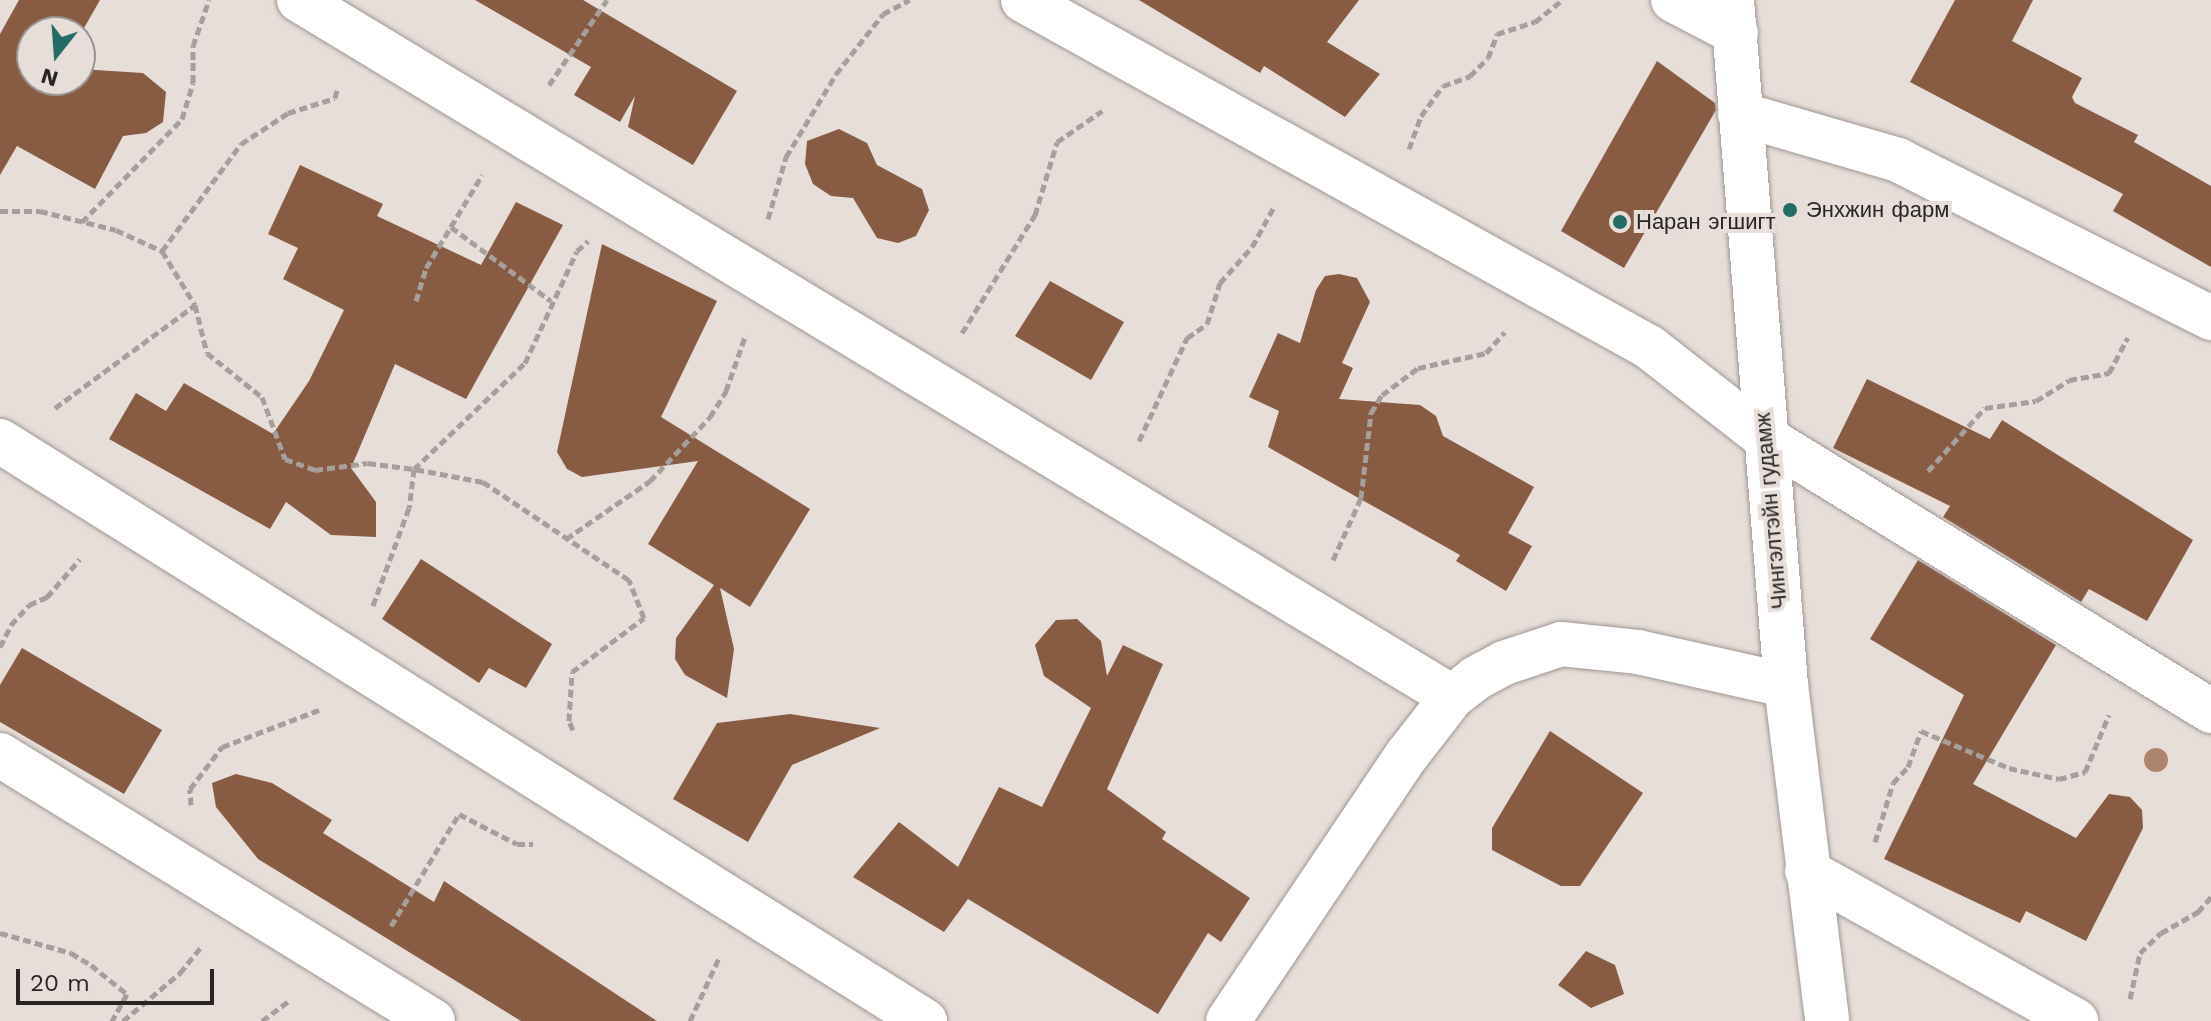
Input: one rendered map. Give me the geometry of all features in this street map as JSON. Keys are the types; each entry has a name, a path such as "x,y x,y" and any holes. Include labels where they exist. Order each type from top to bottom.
{"street":[{"path":"299,0 1452,697"},
{"path":"1023,0 1649,347 1763,436 2211,711"},
{"path":"1673,0 1734,17"},
{"name":"Чингэлтэйн гудамж","path":"1734,17 1763,436 1786,685 1827,1021"},
{"path":"1740,114 1898,160 2211,318"},
{"path":"0,441 925,1021"},
{"path":"1228,1021 1452,697 1504,663 1561,644 1638,652 1786,685"},
{"path":"0,755 433,1021"},
{"path":"1807,871 2076,1021"}],"path":[{"path":"82,222 182,119 193,83 193,46 209,0"},
{"path":"416,301 426,268 481,180 484,158 521,134 607,0"},
{"path":"566,539 650,481 710,417 726,391 750,317 745,270 763,234 786,157 836,74 883,14 909,0"},
{"path":"1384,199 1421,116 1443,86 1470,76 1488,58 1497,34 1535,22 1562,0"},
{"path":"935,385 1035,215 1057,142 1101,113 1134,62"},
{"path":"162,251 241,144 288,113"},
{"path":"1110,490 1146,432 1187,338 1207,324 1220,283 1252,247 1303,155"},
{"path":"0,211 40,211 82,222 162,251 195,305 207,353 262,397 285,459 315,470 368,463 483,482 629,580 644,618 572,672 569,721 588,763 583,806"},
{"path":"451,227 551,301"},
{"path":"352,661 409,508 414,469 525,363 564,278"},
{"path":"1292,600 1337,556 1361,498 1371,413 1382,395 1418,368 1486,353 1545,289"},
{"path":"1952,447 1965,424 1985,408 2036,401 2069,380 2109,373 2138,318 2164,295"},
{"path":"47,411 195,305"},
{"path":"0,647 11,625 29,605 47,597 86,552 93,530 110,509"},
{"path":"1872,907 1870,868 1880,816 1893,783 1908,767 1921,731 2009,768 2059,779 2085,772 2132,663"},
{"path":"191,810 190,789 222,747 252,733"},
{"path":"343,965 376,955 459,814"},
{"path":"123,1021 180,973 213,934 232,897"},
{"path":"2128,1007 2140,953 2161,933 2198,912 2211,897"},
{"path":"690,1021 717,965 725,934 744,908"},
{"path":"0,933 71,953 91,965 127,994 112,1021"}],"building":[{"path":"19,0 100,0 91,16 16,16 16,96 96,96 96,70 143,73 166,92 163,122 146,133 123,136 95,189 17,146 24,134 0,175 0,34"},
{"path":"475,0 583,0 737,91 693,165 628,127 635,96 620,122 574,95 591,67"},
{"path":"1139,0 1359,0 1327,42 1380,74 1345,117 1264,66 1260,73"},
{"path":"1955,0 2033,0 2012,41 2082,78 2072,97 2075,103 2138,135 2134,142 2211,186 2211,267 2113,211 2123,194 1910,82"},
{"path":"1657,61 1715,103 1716,110 1624,268 1561,231"},
{"path":"839,129 867,143 877,165 922,189 929,210 916,236 898,243 877,238 853,198 831,196 813,184 805,164 807,141"},
{"path":"300,165 383,204 377,216 481,265 516,202 563,225 466,399 395,364 351,468 376,502 376,537 331,535 286,502 270,529 109,439 136,393 166,411 184,383 273,434 309,381 344,310 283,279 298,248 268,234"},
{"path":"602,244 717,301 661,417 810,509 750,607 720,588 734,649 727,698 685,675 675,659 676,638 714,585 648,544 698,461 582,477 567,469 557,452"},
{"path":"1339,274 1357,278 1370,302 1342,363 1353,368 1339,399 1420,405 1436,416 1443,436 1534,487 1508,533 1532,546 1506,591 1456,561 1460,555 1268,447 1279,411 1249,397 1278,333 1300,343 1316,290 1325,276"},
{"path":"1050,281 1124,322 1091,380 1015,336"},
{"path":"1867,379 1990,439 2002,420 2193,540 2147,621 2089,589 2081,602 1943,517 1950,506 1833,448"},
{"path":"421,559 552,644 526,688 489,668 479,683 382,619"},
{"path":"1918,560 2056,645 1973,784 2076,838 2109,794 2130,797 2142,810 2143,828 2086,941 2026,911 2020,923 1884,859 1964,695 1870,639"},
{"path":"1077,619 1101,641 1107,676 1123,645 1163,664 1107,789 1166,832 1162,839 1250,898 1221,942 1208,933 1158,1014 968,899 944,932 853,877 899,822 958,867 999,787 1042,807 1091,708 1044,676 1035,645 1056,620"},
{"path":"22,648 162,730 124,794 0,722 0,685"},
{"path":"790,714 880,728 792,765 748,842 673,799 717,723"},
{"path":"1550,731 1643,793 1580,886 1561,886 1492,850 1492,828"},
{"path":"236,774 272,783 332,820 323,833 434,902 444,881 657,1021 521,1021 258,859 216,807 212,783"},
{"path":"1586,951 1615,965 1624,994 1591,1008 1558,985"}],"place":[{"name":"Энхжин фарм","path":"1790,210"},
{"name":"Наран эгшигт","path":"1620,222"}]}
